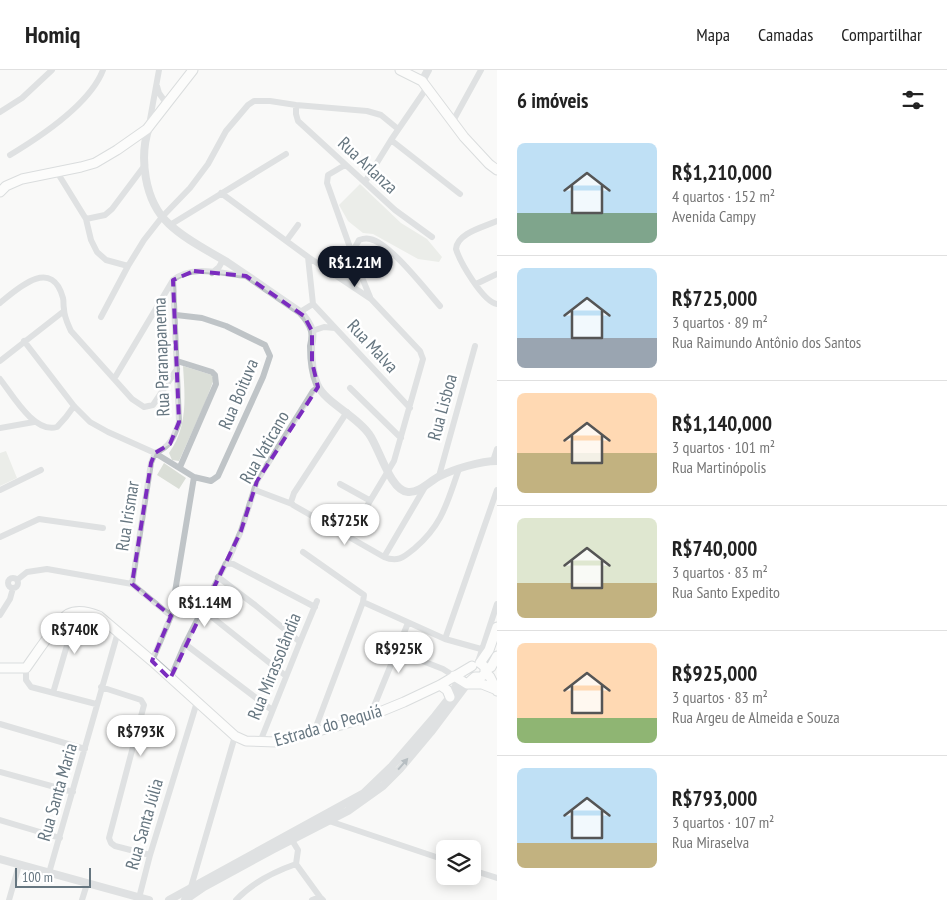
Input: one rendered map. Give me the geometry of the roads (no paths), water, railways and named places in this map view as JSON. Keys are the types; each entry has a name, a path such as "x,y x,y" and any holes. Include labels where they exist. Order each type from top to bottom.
{"main road":[{"path":"0,192 6,186 22,178 95,163 127,144 149,125 192,70"},
{"path":"400,70 425,84 470,143 497,170"},
{"path":"0,668 26,668 66,615 77,611"},
{"name":"Estrada do Pequiá","path":"77,611 98,616 152,661 235,736 246,741 276,742 370,716 440,685 460,680 478,667"},
{"path":"478,667 489,650 497,627"},
{"path":"478,667 493,664 497,656"},
{"path":"478,667 483,676 478,680"},
{"path":"478,667 490,677 497,690"},
{"path":"460,680 478,680 497,690"},
{"path":"440,685 447,690 450,697"}],"street":[{"path":"0,112 22,98 52,70"},
{"path":"159,70 144,142 149,192 162,217 191,241 223,260 300,312 307,320 312,331 313,373 318,387 328,398 348,412 369,434 397,486 404,491 413,492 439,476 474,464 495,461 497,448"},
{"path":"365,182 425,84 428,70"},
{"path":"453,121 481,70"},
{"path":"10,156 61,120 90,90 100,71"},
{"path":"156,85 158,93 166,103"},
{"path":"101,317 144,240 196,180 208,164 226,131 248,105 254,101 270,101 373,113 381,116 398,129"},
{"name":"Rua Arlanza","path":"296,105 298,121 395,210 432,237"},
{"path":"391,140 460,194"},
{"path":"170,225 286,154"},
{"path":"86,219 105,215 112,209 145,165"},
{"path":"346,165 331,173 326,179 352,253 371,298"},
{"path":"57,172 86,219 91,240 97,252 106,260 128,266"},
{"path":"221,193 308,257 371,298 420,351 423,359 394,461 349,536"},
{"path":"497,221 464,236 456,245 457,252 476,284 487,299 497,304"},
{"path":"287,240 298,225"},
{"path":"352,253 359,240 368,238 379,243 398,259 440,306"},
{"path":"300,312 313,304 308,257"},
{"path":"212,273 223,260"},
{"path":"344,281 359,270"},
{"path":"114,379 173,280 188,272 246,276"},
{"path":"476,284 497,274"},
{"path":"0,303 22,285 37,277 52,280 59,288 63,297 64,311 71,331 132,399 144,407 153,405 177,369"},
{"name":"Rua Paranapanema","path":"155,453 165,449 170,444 179,422 176,315 173,280"},
{"name":"Rua Malva","path":"313,304 410,408"},
{"path":"0,361 64,311"},
{"name":"Rua Boituva","path":"176,315 202,318 226,326 265,345 270,356 264,377 218,476 208,481 194,477"},
{"path":"312,331 324,328 337,329"},
{"path":"24,341 74,406 90,422 155,453 194,477 171,616 152,661"},
{"name":"Rua Lisboa","path":"439,476 474,346"},
{"path":"177,361 212,372 215,375 216,384 180,467"},
{"path":"0,378 34,422 48,428 57,427 74,406"},
{"name":"Rua Vaticano","path":"170,679 224,565 230,563 257,481 313,391 318,387"},
{"path":"165,388 178,390"},
{"path":"350,388 401,438"},
{"path":"292,504 291,500 294,493 348,412"},
{"path":"0,428 34,422"},
{"name":"Rua Irismar","path":"132,584 151,463 155,453"},
{"path":"255,490 292,504 329,527 392,560 401,559 437,525 459,469"},
{"path":"0,490 41,470"},
{"path":"340,484 369,500"},
{"path":"384,557 425,486"},
{"path":"444,639 497,490"},
{"path":"0,537 39,519 103,528"},
{"path":"303,552 364,594 363,602 314,732"},
{"name":"Rua Mirassolândia","path":"230,563 316,604 260,742"},
{"path":"0,615 10,599 13,588 17,585 17,580 27,572 46,569 132,584 171,616"},
{"path":"218,577 300,642"},
{"path":"0,584 11,578 17,580"},
{"path":"8,581 8,586 13,588"},
{"path":"363,602 444,639 481,650"},
{"path":"478,667 481,650 497,604"},
{"path":"202,609 286,676"},
{"path":"53,693 77,611"},
{"path":"370,716 408,623"},
{"name":"Rua Santa Maria","path":"49,873 118,632"},
{"path":"185,644 272,710"},
{"path":"397,651 443,669 460,680"},
{"path":"26,668 25,675 31,687 96,704"},
{"path":"185,900 364,793 421,737 460,680"},
{"path":"169,900 290,837 348,811 383,786 400,769 460,680"},
{"path":"101,687 141,700 144,704 109,838 111,843 116,846 150,855"},
{"name":"Rua Santa Júlia","path":"139,898 150,855 197,702"},
{"path":"0,724 85,749"},
{"path":"191,887 235,736"},
{"path":"0,772 73,792"},
{"path":"0,820 60,838"},
{"path":"329,821 436,857"},
{"path":"290,837 298,850 296,864 322,899"},
{"path":"0,859 149,900"},
{"path":"236,900 264,877 296,864"},
{"path":"9,900 19,865"},
{"path":"481,873 497,878"},
{"path":"82,900 87,884"},
{"path":"312,900 322,899"}]}
